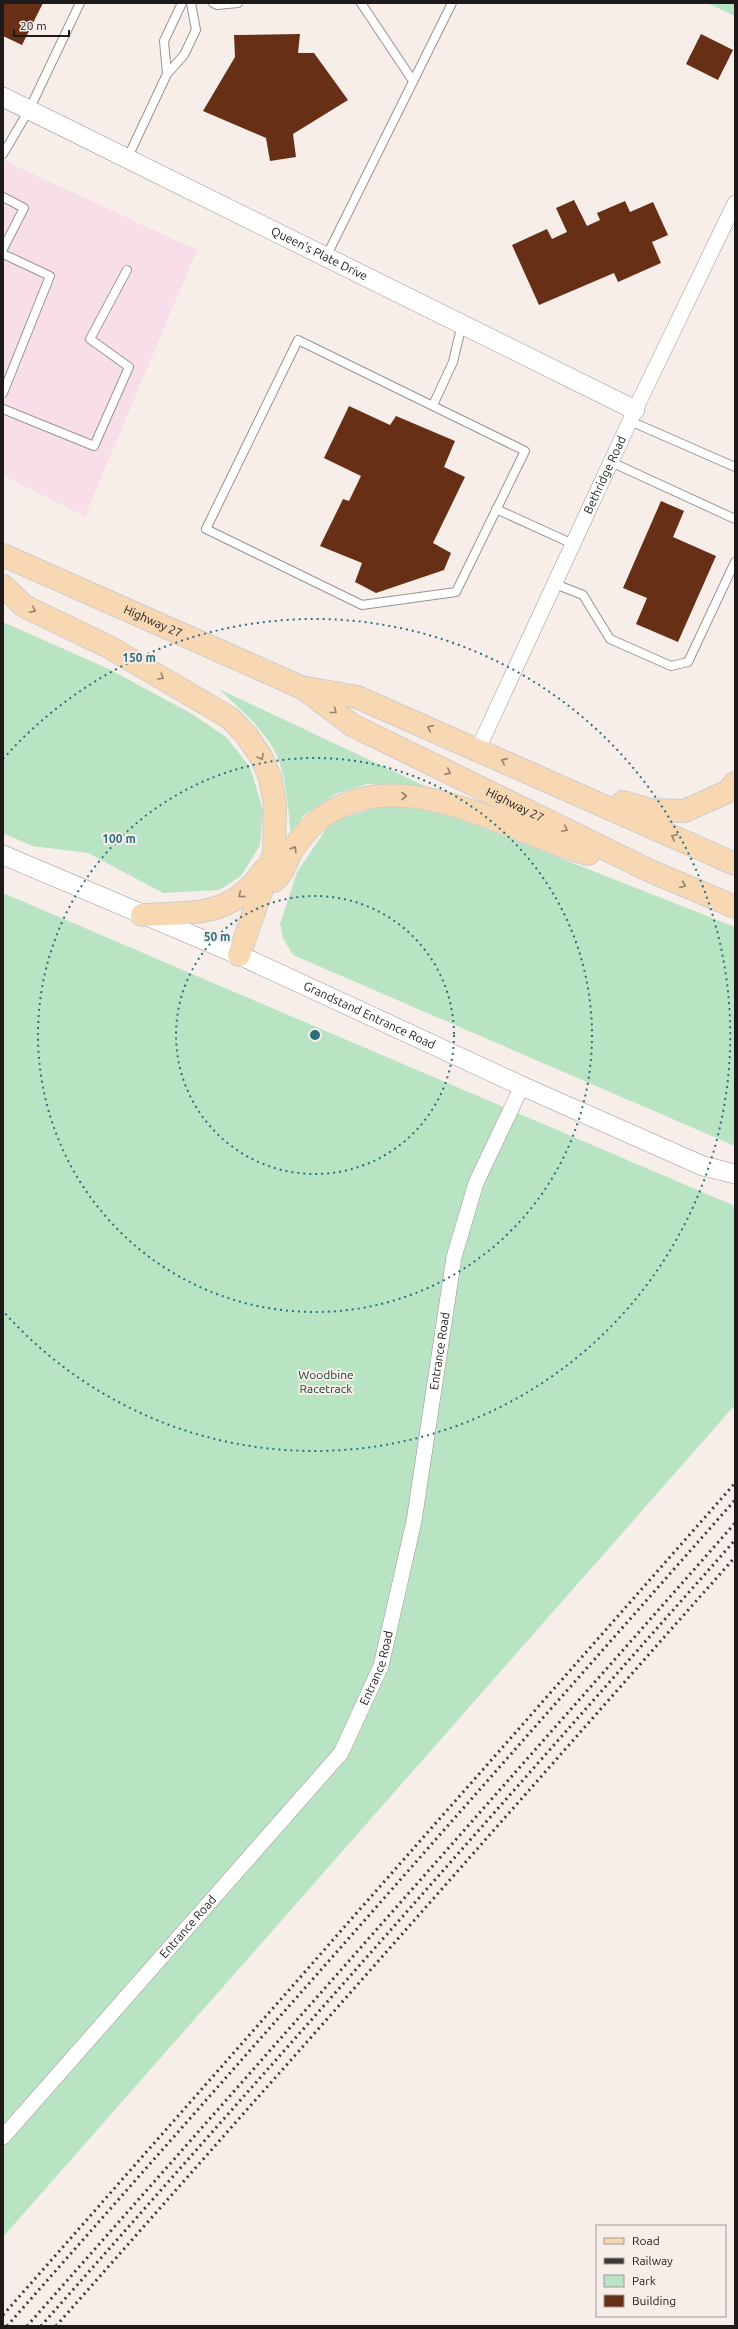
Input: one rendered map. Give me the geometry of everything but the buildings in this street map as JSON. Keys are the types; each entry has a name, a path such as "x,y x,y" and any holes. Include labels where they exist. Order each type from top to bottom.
{"main road":[{"name":"Highway 27","path":"3,556 303,688 352,725 648,870 735,907"},
{"path":"3,586 24,606 109,647 230,718 247,736 261,757 270,776 275,804 274,854 239,955"},
{"name":"Highway 27","path":"303,688 357,696 735,864"},
{"path":"525,770 650,810 684,811 727,792 735,783"},
{"path":"262,890 280,876 292,850 309,828 326,815 347,803 372,796 410,795 485,815 576,850 648,870"},
{"path":"142,914 213,909 231,902 256,880 274,854"}],"street":[{"name":"Queen's Plate Drive","path":"3,97 462,324 633,415"},
{"name":"Bethridge Road","path":"478,749 633,415 735,203"},
{"name":"Grandstand Entrance Road","path":"3,855 239,955 522,1086 703,1166 735,1174"},
{"name":"Entrance Road","path":"3,2137 342,1753 381,1666 414,1521 454,1257 476,1183 522,1086"}],"lane":[{"path":"3,154 28,110 80,3"},
{"path":"167,74 164,41 182,3"},
{"path":"127,159 167,74 184,55 196,30 191,3"},
{"path":"213,3 217,5 238,3"},
{"path":"361,3 413,81"},
{"path":"326,257 452,3"},
{"path":"3,197 24,208 3,249"},
{"path":"3,254 50,276 3,393"},
{"path":"3,409 94,446 129,368 90,339 127,270"},
{"path":"433,405 453,362 462,324"},
{"path":"298,340 433,405 524,451 456,592 362,605 206,529 298,340"},
{"path":"633,415 735,467"},
{"path":"611,462 735,519"},
{"path":"496,509 573,544"},
{"path":"555,584 583,595 610,639 671,666 688,662 735,562"}],"shaded area":[{"path":"3,160 197,250 85,516 3,476"}],"green space":[{"path":"707,3 735,3 735,16"},
{"path":"3,622 109,669 192,714 226,737 250,767 263,810 260,845 241,876 219,890 163,893 88,853 32,846 3,833"},
{"path":"219,689 429,788 367,784 335,794 303,816 291,835 284,778 273,748 255,724"},
{"path":"391,802 461,819 735,927 735,1146 293,955 283,938 280,924 297,872 331,822"},
{"name":"Woodbine Racetrack","path":"3,893 735,1206 735,1405 3,2237"}],"railway":[{"path":"3,2315 735,1483"},
{"path":"7,2326 735,1500"},
{"path":"27,2326 735,1523"},
{"path":"41,2326 735,1540"},
{"path":"56,2326 735,1557"}]}
